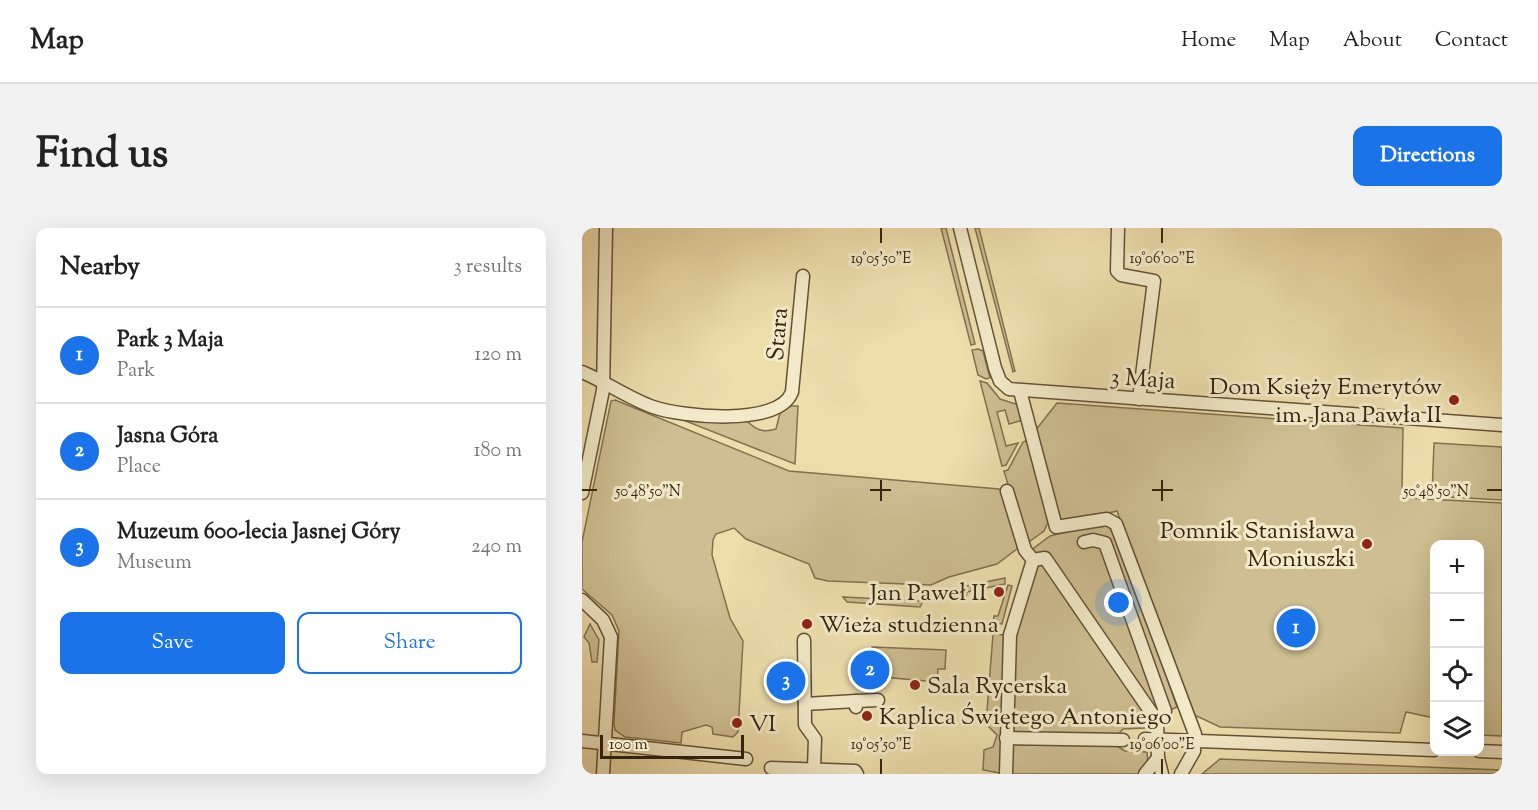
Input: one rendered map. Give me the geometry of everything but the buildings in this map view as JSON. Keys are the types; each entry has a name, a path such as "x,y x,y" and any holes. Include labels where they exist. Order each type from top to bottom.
{"street":[{"path":"582,493 604,384 606,228"},
{"name":"3 Maja","path":"960,228 1000,381 1009,388 1020,391 1502,425"},
{"path":"1118,228 1117,272 1121,276 1154,281 1139,399"},
{"name":"Stara","path":"604,384 652,406 672,412 705,415 760,414 782,406 791,395 803,276"},
{"path":"582,372 604,384"},
{"path":"1020,391 1056,527 1107,519 1114,521 1196,740 1194,751 1181,774"},
{"path":"1007,491 1025,550 1033,560"},
{"path":"1084,542 1093,540 1106,543 1165,711 1157,721 1151,739 1162,774"},
{"path":"1033,560 1045,558 1157,721"},
{"path":"1005,774 1010,635 1033,560"},
{"path":"582,600 603,620 610,637 603,774"},
{"path":"804,640 805,725 814,739 814,768"},
{"path":"805,704 856,705 878,700"},
{"path":"1006,738 1123,740"},
{"path":"1151,739 1430,750"},
{"path":"582,741 746,759"},
{"path":"1484,751 1502,752"},
{"path":"1145,774 1158,758"},
{"path":"771,768 814,768 855,771 857,774"}],"shaded area":[{"path":"941,228 946,228 975,344 971,345"},
{"path":"975,228 979,228 1015,371 1013,372"},
{"path":"972,350 983,351 990,378 986,379 978,375"},
{"path":"980,381 987,383 1000,399 1019,405 1023,420 1009,424 1005,410 997,412 1006,446 1018,443 1006,465 1002,466"},
{"path":"615,400 789,471 999,489 1002,492 1018,548 997,564 949,577 931,585 828,581 815,578 809,564 746,539 734,528 716,534 713,540 712,555 730,618 743,641 738,732 733,737 713,734 712,727 706,725 682,732 681,743 625,737 615,730 614,723 619,631 612,615 582,589 582,542 611,401"},
{"path":"1057,403 1403,428 1402,490 1408,498 1502,503 1502,736 1484,735 1484,540 1430,540 1430,717 1406,712 1400,733 1220,727 1188,712 1117,511 1064,524 1059,521 1035,431"},
{"path":"788,406 798,406 795,464 683,420 682,417 746,420 756,428 767,431 776,429 780,413"},
{"path":"1028,440 1049,520 1044,531 1026,544 1004,471 1008,470 1023,442"},
{"path":"1434,443 1502,447 1502,500 1432,496"},
{"path":"1102,523 1114,527 1177,707 1168,711 1111,541 1103,545 1160,707 1158,711 1153,711 1030,551 1050,536"},
{"path":"1044,562 1149,711 1146,728 1123,729 1116,737 1011,735 1014,634 1035,565"},
{"path":"1005,578 1005,584 967,592 966,598 960,598 961,587"},
{"path":"1008,585 1012,586 1002,624 993,623 994,616 998,616"},
{"path":"843,597 923,601 920,607 847,602"},
{"path":"590,624 599,640 597,662 592,662 589,643 584,637"},
{"path":"993,634 1006,635 1000,773 983,770 984,750 993,747 997,735 986,724"},
{"path":"872,647 946,650 945,669 938,669 937,682 871,676"},
{"path":"1010,741 1117,746 1125,751 1147,752 1148,766 1138,774 1010,774"},
{"path":"1220,759 1502,770 1502,774 1202,774"}],"place":[{"name":"Dom Księży Emerytów im. Jana Pawła II","path":"1454,400"},
{"name":"Pomnik Stanisława Moniuszki","path":"1367,544"},
{"name":"Jan Paweł II","path":"999,592"},
{"name":"Wieża studzienna","path":"807,624"},
{"name":"Park 3 Maja","path":"1296,628"},
{"name":"Jasna Góra","path":"870,670"},
{"name":"Muzeum 600-lecia Jasnej Góry","path":"786,681"},
{"name":"Sala Rycerska","path":"915,685"},
{"name":"Kaplica Świętego Antoniego","path":"867,716"},
{"name":"VI","path":"737,723"}]}
